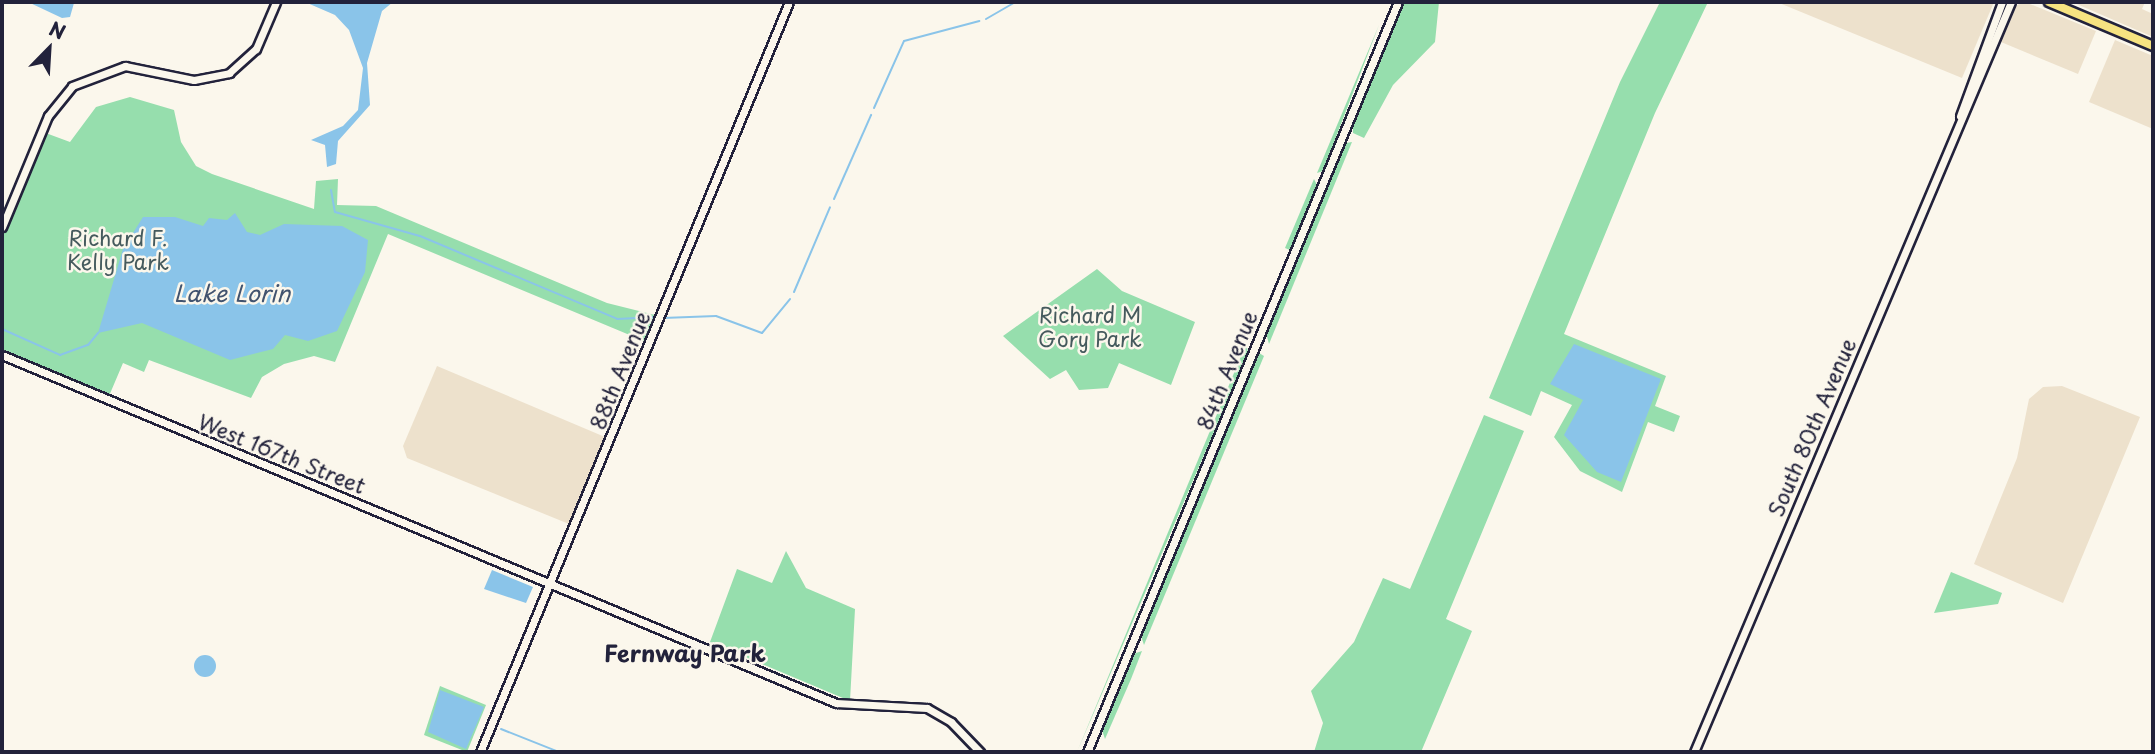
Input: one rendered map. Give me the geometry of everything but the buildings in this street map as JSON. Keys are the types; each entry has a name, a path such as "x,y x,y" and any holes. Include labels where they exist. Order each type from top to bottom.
{"main road":[{"path":"2049,2 2153,46"}],"street":[{"path":"2,227 44,125 72,86 125,66 194,80 229,73 256,49 276,2"},
{"name":"88th Avenue","path":"480,752 789,2"},
{"name":"84th Avenue","path":"1087,752 1398,2"},
{"name":"South 80th Avenue","path":"1960,116 2003,2"},
{"name":"South 80th Avenue","path":"1695,752 1960,116 2011,2"},
{"name":"West 167th Street","path":"2,355 836,703 928,708 951,722 979,752"}],"shaded area":[{"path":"1777,2 1994,2 1962,78"},
{"path":"2025,2 2096,31 2078,74 2001,42 2017,5"},
{"path":"2072,2 2145,2 2142,9 2153,14 2153,37"},
{"path":"2115,40 2153,56 2153,129 2089,102"},
{"path":"437,366 605,437 569,524 407,458 403,446"},
{"path":"2062,386 2140,417 2063,603 1974,564 2017,458 2029,399 2043,387"}],"green space":[{"path":"1404,2 1439,2 1435,42 1393,85 1364,138 1353,133 1353,125"},
{"path":"1660,2 1708,2 1655,113 1564,334 1666,376 1655,406 1680,416 1674,432 1648,422 1622,492 1580,471 1554,437 1572,405 1541,391 1531,416 1489,398 1620,82"},
{"path":"1379,25 1323,171 1317,173"},
{"name":"Richard F. Kelly Park","path":"130,97 174,110 181,142 196,166 212,174 314,209 316,181 338,179 337,205 376,206 607,303 655,315 644,341 388,234 335,362 314,356 284,364 262,377 251,398 149,360 144,372 123,363 109,396 2,351 2,232 43,132 70,142 96,107"},
{"path":"1352,142 1269,344 1266,333 1346,143"},
{"path":"1314,179 1317,185 1290,250 1285,248"},
{"name":"Richard M Gory Park","path":"1097,269 1122,291 1195,322 1171,385 1119,363 1108,388 1079,390 1066,370 1050,379 1003,336"},
{"path":"1246,344 1248,352 1077,752"},
{"path":"1259,353 1264,356 1144,645 1141,636"},
{"path":"1484,415 1524,431 1446,619 1472,631 1421,752 1314,752 1323,723 1311,691 1354,642 1383,578 1410,589"},
{"path":"786,551 806,588 855,609 850,701 710,642 737,569 772,583"},
{"path":"1951,572 2002,593 1998,604 1934,613"},
{"path":"1142,651 1105,739 1102,730 1133,654"},
{"path":"440,686 486,705 467,752 424,735"}],"water":[{"path":"28,2 74,3 70,17 62,18"},
{"path":"305,2 393,2 382,11 367,63 370,105 338,141 336,164 327,167 325,145 311,140 343,126 358,110 363,68 349,30 335,15"},
{"name":"Lake Lorin","path":"235,213 247,232 260,235 284,224 342,226 368,240 365,272 337,331 308,341 285,335 273,349 230,360 142,323 98,333 123,249 143,217 175,217 203,226 209,218 227,220"},
{"path":"1574,344 1661,379 1621,482 1597,472 1564,435 1583,400 1550,384"},
{"path":"492,570 533,587 526,603 484,589"},
{"path":"205,655 213,658 216,666 213,674 205,677 197,674 194,666 197,658"},
{"path":"440,690 484,707 466,749 428,732"}],"waterway":[{"path":"986,19 1016,2"},
{"path":"874,108 904,41 979,21"},
{"path":"834,199 871,115"},
{"path":"331,190 335,212 420,236 617,319 657,317"},
{"path":"794,292 830,207"},
{"path":"663,318 716,316 762,333 790,299"},
{"path":"2,329 60,355 88,345 98,333"},
{"path":"501,729 559,752"}],"district":[{"name":"Fernway Park","path":"685,653"}]}
